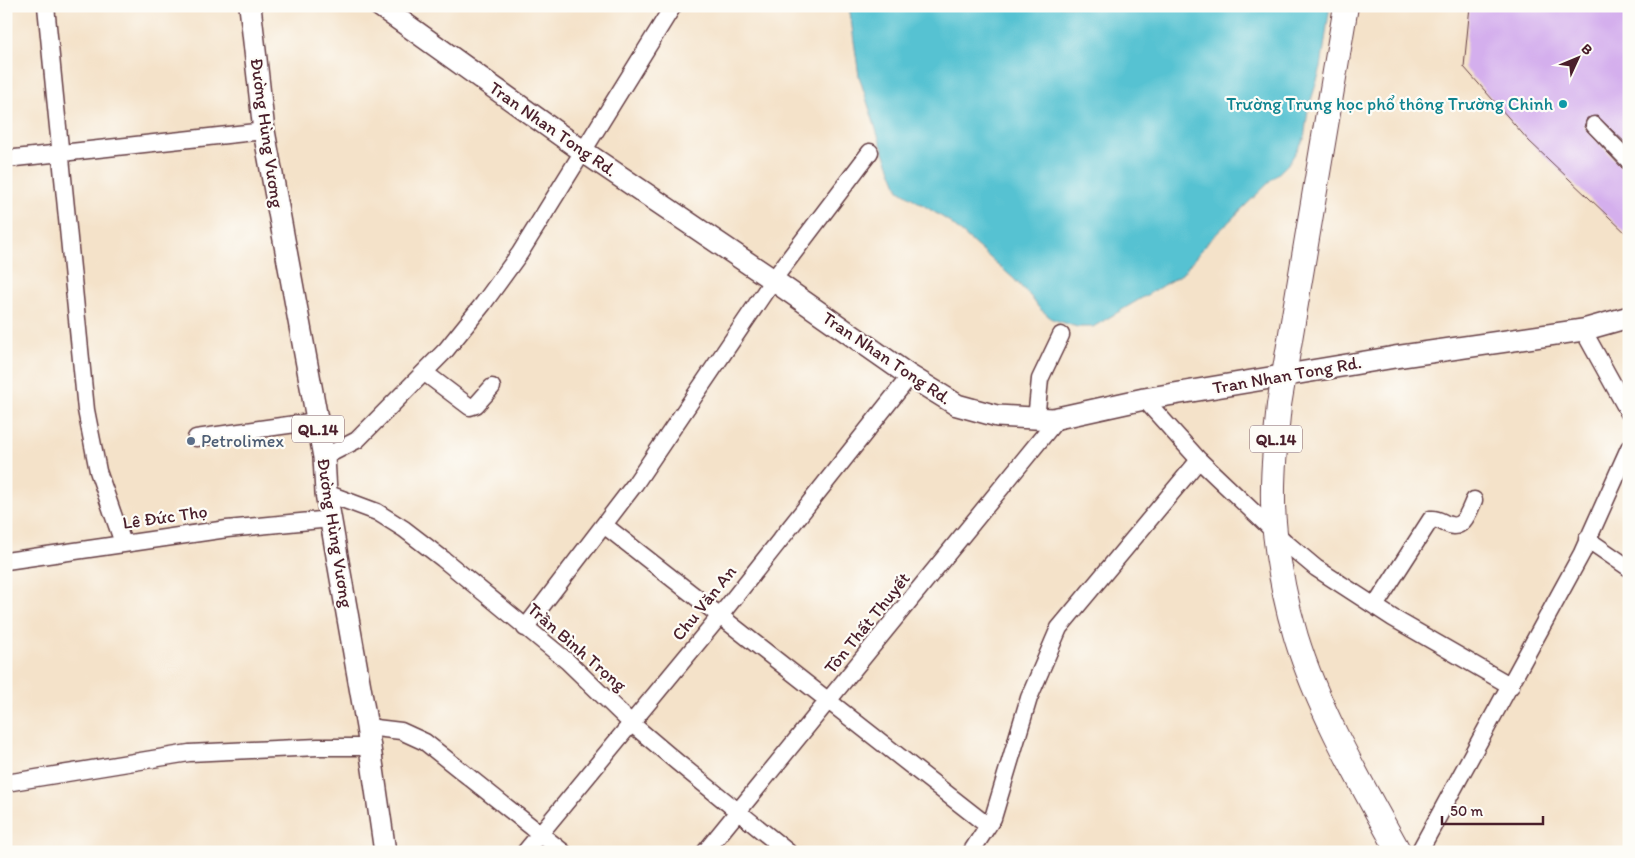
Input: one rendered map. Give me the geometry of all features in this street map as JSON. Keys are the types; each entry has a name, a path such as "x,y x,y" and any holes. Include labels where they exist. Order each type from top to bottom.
{"highway":[{"name":"QL.14","path":"1346,6 1282,376 1274,461 1275,532 1292,621 1311,677 1333,728 1399,852"}],"main road":[{"name":"Đường Hùng Vương","path":"250,6 264,131 324,457 326,494 368,737 385,852"},
{"name":"Tran Nhan Tong Rd.","path":"380,6 584,152 773,280 910,376 957,404 997,416 1036,420 1058,418 1144,399 1395,357 1583,330 1629,317"}],"street":[{"path":"46,6 86,410 98,472 123,543"},
{"path":"324,457 357,440 446,350 483,304 520,253 673,6"},
{"path":"1594,126 1629,161"},
{"path":"6,159 264,131"},
{"path":"524,628 656,454 773,280 870,152"},
{"path":"1583,330 1629,413"},
{"path":"1036,420 1036,401 1040,379 1061,335"},
{"path":"424,373 470,407 476,405 492,387"},
{"name":"Chu Văn An","path":"525,852 719,617 910,376"},
{"path":"1144,399 1199,460 1316,568 1511,686"},
{"name":"Tôn Thất Thuyết","path":"705,852 1058,418"},
{"path":"196,438 317,421"},
{"path":"1419,852 1582,553 1629,448"},
{"path":"971,852 988,826 1029,698 1059,628 1199,460"},
{"name":"Trần Bình Trọng","path":"326,494 376,512 404,529 473,583 524,628 567,662 631,723 788,852"},
{"path":"1376,606 1432,519 1438,519 1452,527 1458,526 1465,520 1474,500"},
{"name":"Lê Đức Thọ","path":"6,561 227,529 330,519"},
{"path":"604,525 719,617 830,700 988,826"},
{"path":"1587,539 1629,568"},
{"path":"6,783 189,752 318,746 401,731 425,742 563,852"}],"water":[{"path":"849,6 1330,6 1321,68 1308,110 1304,139 1289,163 1208,242 1182,274 1093,327 1077,327 1052,319 1039,308 1013,278 947,220 899,190 880,142 859,76"}],"building":[{"name":"Trường Trung học phổ thông Trường Chinh","path":"1470,6 1629,6 1629,146 1597,116 1587,118 1584,127 1622,168 1629,171 1629,236 1529,141 1464,67"}],"place":[{"name":"Trường Trung học phổ thông Trường Chinh","path":"1563,104"},
{"name":"Petrolimex","path":"191,441"}]}
